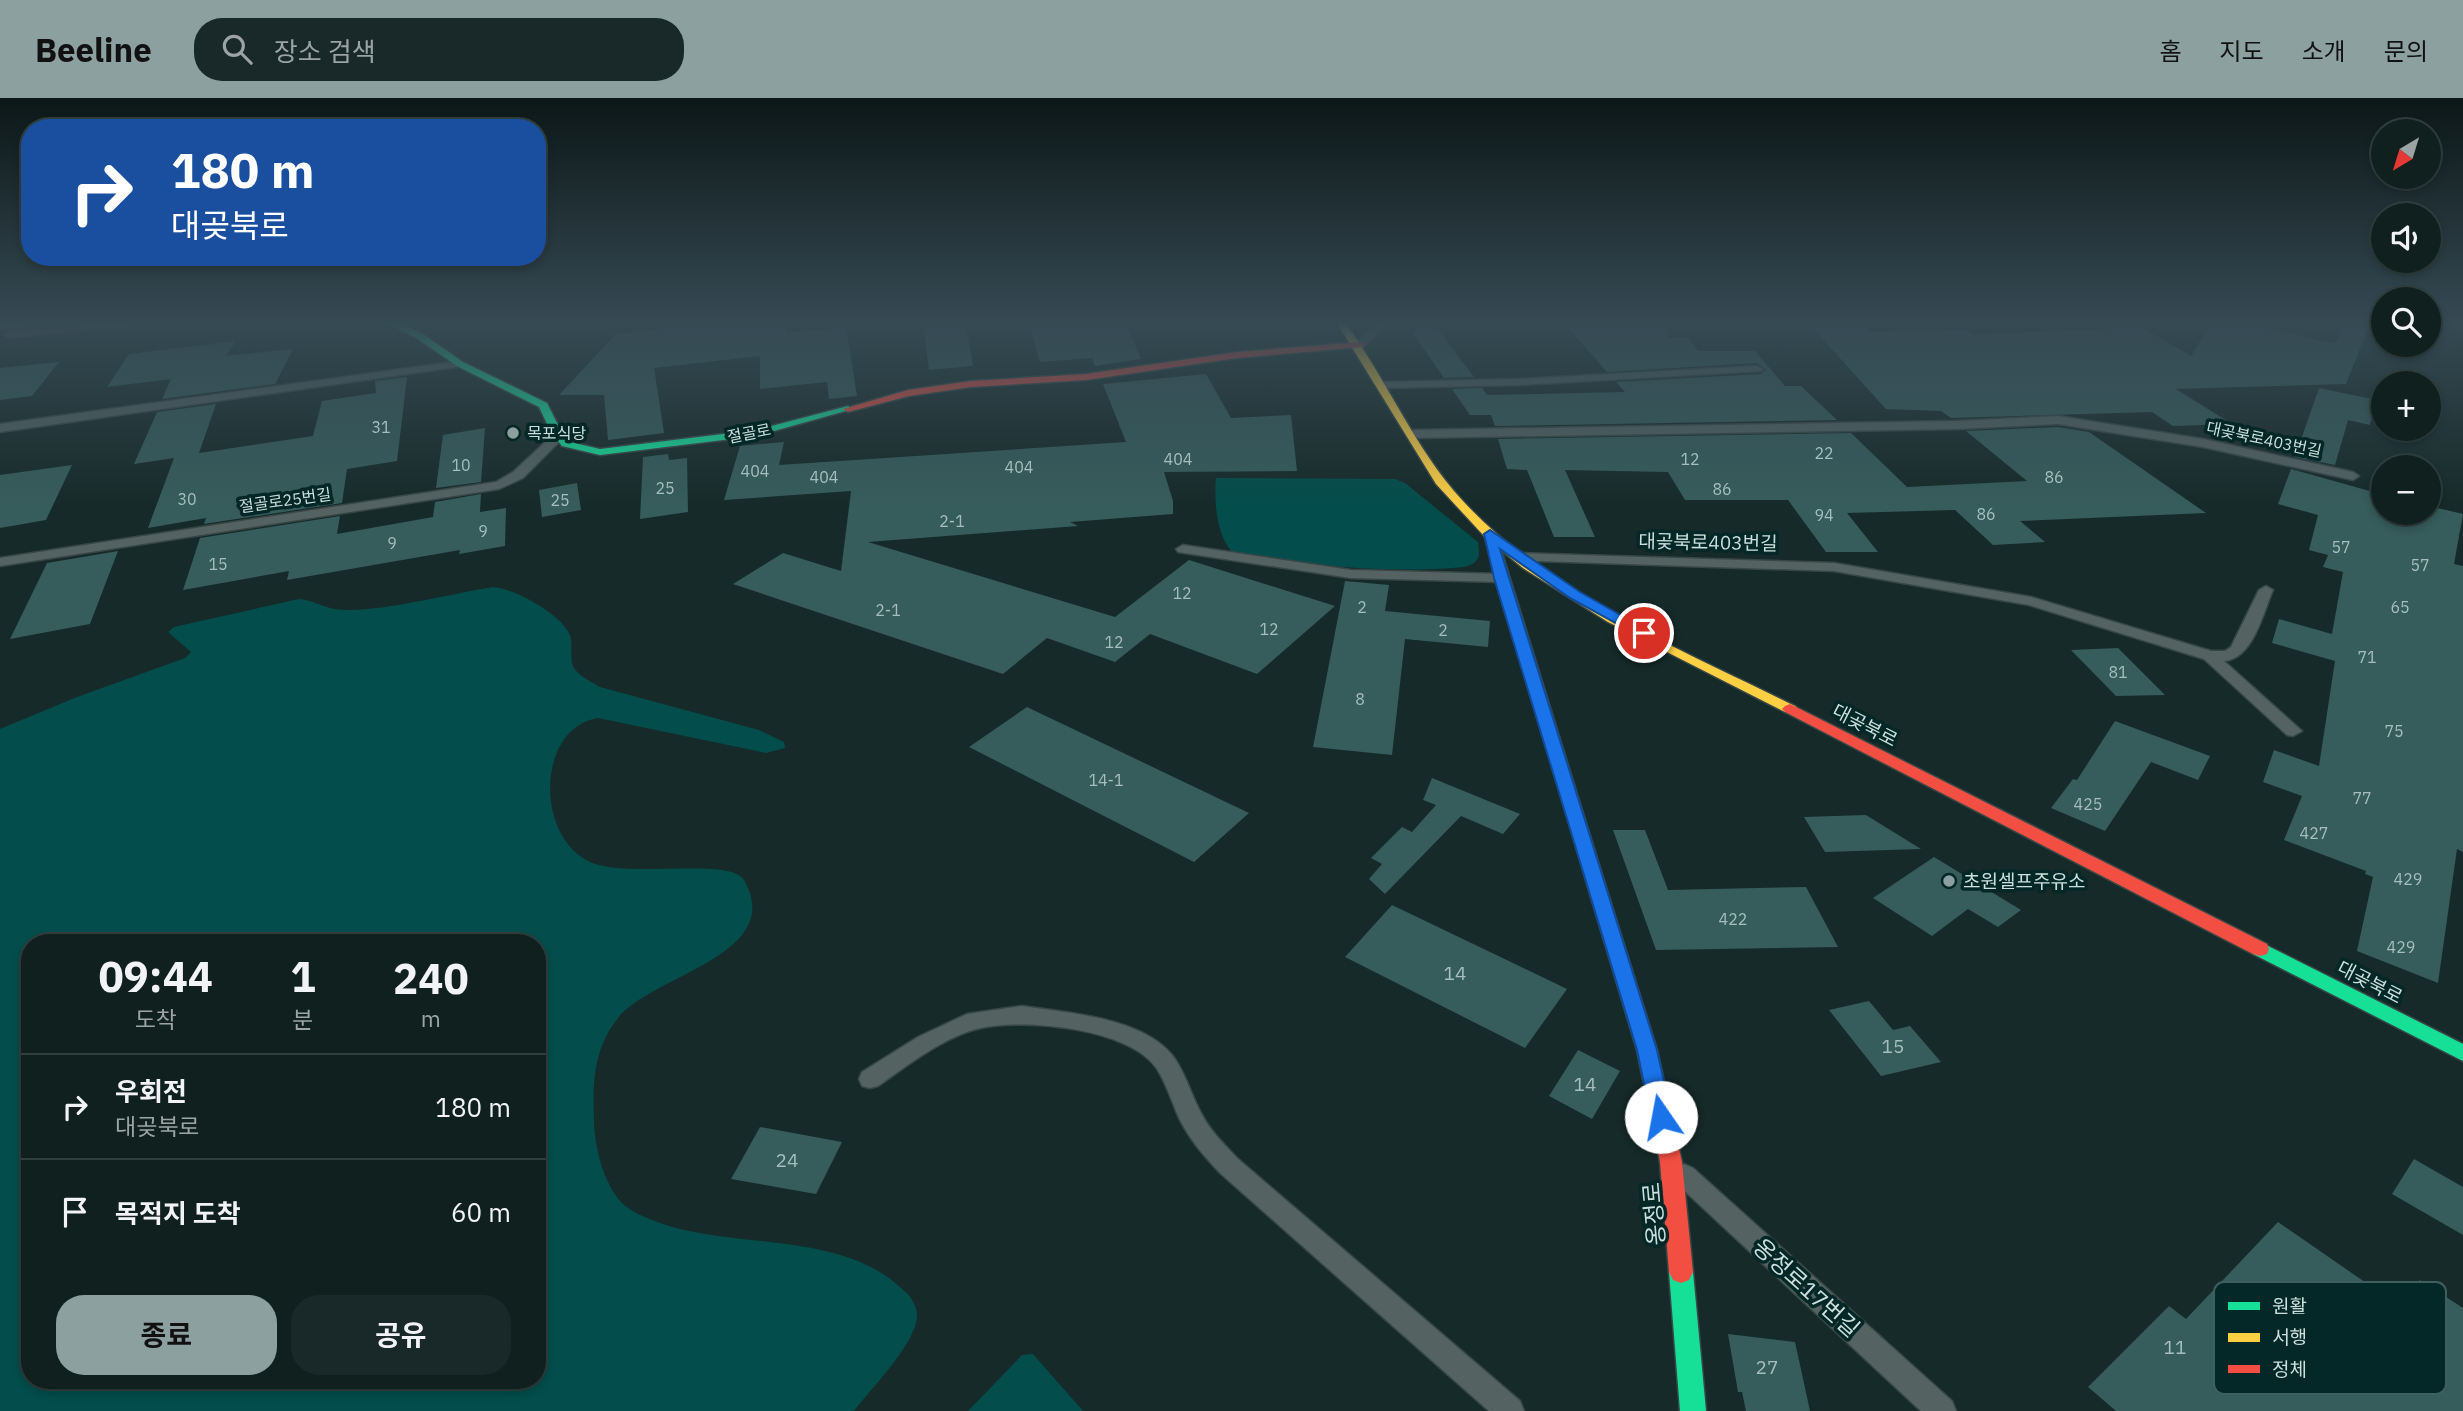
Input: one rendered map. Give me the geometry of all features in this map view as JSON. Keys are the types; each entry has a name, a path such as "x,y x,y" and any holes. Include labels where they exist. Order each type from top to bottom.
{"street":[{"path":"501,384 543,405 550,414 558,437"},
{"name":"절골로","path":"558,437 576,449 600,452 630,450 756,433 908,393 969,384"},
{"name":"대곶북로","path":"1384,385 1412,434 1457,501 1518,557 1575,595 1691,659 2463,1053"},
{"name":"옹정로","path":"1490,534 1501,578 1647,1050 1671,1163 1693,1411"}],"lane":[{"path":"0,428 314,384"},
{"path":"1384,385 1417,384"},
{"name":"대곶북로403번길","path":"1412,434 1956,425 2058,420 2097,424 2203,443 2353,476"},
{"name":"절골로25번길","path":"0,562 499,485 518,475 558,437"},
{"path":"1183,549 1351,573 1501,578"},
{"name":"대곶북로403번길","path":"1518,557 1834,567 2031,601 2210,656"},
{"path":"2210,656 2228,656 2238,650 2266,590"},
{"path":"2210,656 2231,679 2271,708 2293,731"},
{"path":"870,1079 953,1028 1001,1014 1061,1020 1128,1035 1165,1062 1191,1118 1205,1141 1230,1166 1510,1411"},
{"name":"옹정로17번길","path":"1671,1163 1942,1411"}],"shaded area":[{"path":"1216,478 1395,479 1405,483 1478,542 1478,559 1464,567 1405,570 1288,561 1231,551 1222,535 1217,516"},
{"path":"493,587 513,592 558,619 570,635 571,660 574,667 600,687 759,730 784,742 785,748 766,753 598,718 578,726 563,741 554,761 550,783 552,807 559,829 571,848 588,861 626,869 719,870 735,873 744,880 752,906 747,927 732,945 710,961 635,1003 618,1018 610,1030 596,1067 594,1120 598,1154 605,1176 616,1196 627,1208 638,1214 695,1232 788,1244 849,1258 876,1270 910,1296 917,1313 915,1328 901,1353 854,1411 0,1411 0,729 77,697 185,658 191,652 168,632 174,627 299,599 330,608 350,610 390,606"},
{"path":"1033,1354 1083,1411 968,1411 1022,1355"}],"building":[{"path":"0,384 41,384 32,396 0,400"},
{"path":"169,384 273,384 162,399"},
{"path":"375,384 406,384 397,461 347,469 342,503 204,524 206,518 148,528 174,458 134,464 157,412 216,404 199,453 313,436 322,401 376,393"},
{"path":"569,384 657,384 664,433 608,440 604,395 559,395"},
{"path":"760,384 805,384 760,389"},
{"path":"827,384 855,384 857,396 829,399"},
{"path":"1103,384 1212,384 1231,418 1291,415 1297,471 1164,472 1173,501 1173,514 1070,522 1078,526 868,542 1115,617 1189,560 1335,606 1257,674 1150,634 1115,662 1047,638 1003,674 733,584 783,553 841,571 851,491 724,500 740,446 784,442 779,465 1126,442"},
{"path":"1618,384 1801,386 1837,420 1495,426 1491,415 1470,415 1452,389 1482,388 1487,395 1625,392"},
{"path":"1864,384 2337,384 2176,389 2232,424 2173,426 2152,412 1951,418 1941,411 1886,409"},
{"path":"2319,388 2371,399 2370,425 2348,420 2335,465 2295,457"},
{"path":"2058,427 2089,432 2206,513 2020,521 2045,542 1993,545 1955,510 1847,513 1878,552 1826,552 1788,500 1685,500 1668,472 1565,470 1595,537 1554,537 1527,470 1507,469 1498,439 1851,433 1907,487 2027,481 1966,431"},
{"path":"485,428 481,482 436,488 443,435"},
{"path":"668,454 669,460 687,458 688,512 640,519 643,457"},
{"path":"72,465 46,520 0,528 0,475"},
{"path":"2291,469 2371,491 2371,525 2441,525 2441,509 2463,514 2454,564 2463,566 2463,852 2457,849 2438,983 2357,951 2373,877 2365,874 2366,871 2284,840 2302,796 2263,782 2274,750 2319,766 2335,661 2272,643 2279,619 2332,634 2343,572 2323,567 2328,555 2309,550 2318,515 2278,504"},
{"path":"577,483 581,510 542,517 539,490"},
{"path":"481,494 480,512 506,508 505,546 459,554 460,550 287,580 289,571 183,590 200,538 340,516 337,534 433,517 435,502"},
{"path":"118,551 90,624 10,639 47,563"},
{"path":"1345,581 1389,585 1385,611 1490,621 1488,647 1405,639 1392,755 1313,747"},
{"path":"2118,648 2165,695 2116,696 2071,650"},
{"path":"1027,707 1249,813 1194,862 969,747"},
{"path":"2115,721 2210,756 2198,780 2151,762 2105,831 2051,808 2073,779 2077,780"},
{"path":"1432,778 1520,814 1503,834 1461,816 1385,894 1369,879 1382,864 1371,858 1402,827 1412,832 1436,805 1423,800"},
{"path":"1866,815 1921,849 1825,852 1804,817"},
{"path":"1613,830 1645,830 1668,890 1806,887 1838,947 1656,950"},
{"path":"1934,857 2021,910 1998,927 1968,909 1932,936 1873,898"},
{"path":"1392,905 1567,989 1525,1048 1345,957"},
{"path":"1869,1001 1893,1030 1910,1026 1941,1062 1881,1076 1829,1010"},
{"path":"1578,1050 1620,1071 1592,1119 1549,1096"},
{"path":"760,1127 842,1142 816,1194 731,1179"},
{"path":"2414,1159 2463,1187 2463,1235 2392,1194"},
{"path":"2278,1222 2365,1282 2221,1282"},
{"path":"2214,1289 2214,1394 2446,1394 2446,1297 2463,1308 2463,1411 2116,1411 2088,1387 2169,1306 2186,1319"},
{"path":"1728,1334 1795,1342 1810,1411 1746,1411 1742,1392 1738,1392"}],"traffic: fast":[{"path":"501,384 543,405 556,432 566,444 600,452 756,433 848,409"},
{"path":"1490,534 1600,897"},
{"path":"2260,949 2463,1053"},
{"path":"1681,1272 1693,1411"}],"traffic: slow":[{"path":"1381,384 1440,481 1490,535 1527,565 1569,593 1658,644 1790,709"}],"traffic: jam":[{"path":"848,409 908,393 969,384"},
{"path":"1790,709 2260,949"},
{"path":"1600,897 1647,1050 1671,1162 1681,1272"}],"place":[{"name":"목포식당","path":"513,433"},
{"name":"초원셀프주유소","path":"1949,881"}],"route":[{"path":"1644,633 1575,595 1518,557 1490,534 1501,578 1647,1050 1661,1117"}]}
